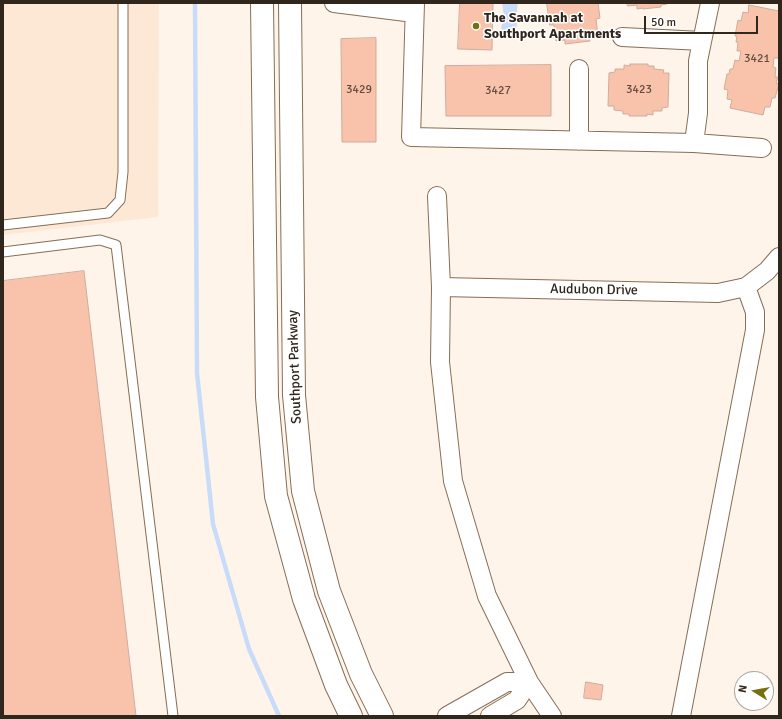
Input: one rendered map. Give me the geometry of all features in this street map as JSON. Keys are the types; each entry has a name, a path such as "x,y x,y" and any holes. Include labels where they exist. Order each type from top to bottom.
{"main road":[{"name":"Southport Parkway","path":"262,3 267,397 276,496 304,599 336,685 351,716"},
{"name":"Southport Parkway","path":"290,3 294,388 302,491 329,591 361,674 382,716"}],"street":[{"path":"334,3 415,8 411,137 694,143 762,148"},
{"path":"694,143 698,113 698,61 710,3"},
{"path":"622,37 702,41"},
{"path":"579,69 579,141"},
{"path":"437,196 441,287 440,362 453,481 487,596 529,682 552,716"},
{"path":"680,716 755,330 755,312 746,287 768,270 779,257"},
{"name":"Audubon Drive","path":"441,287 718,293 746,287"},
{"path":"447,716 506,682 529,682"},
{"path":"490,716 517,700 529,682"}],"lane":[{"path":"3,225 108,213 120,200 123,172 123,3"},
{"path":"3,252 100,240 116,245 173,716"}],"shaded area":[{"path":"3,3 159,3 158,217 3,235"}],"water":[{"path":"502,3 518,3 517,26 513,32 502,30 501,28 504,16"}],"building":[{"name":"The Savannah at Southport Apartments","path":"460,3 493,3 492,50 458,49"},
{"path":"547,3 598,3 600,18 596,19 598,36 589,37 590,41 565,44 565,40 556,41 554,25 550,25"},
{"path":"627,3 667,4 661,5 661,7 637,9 637,5 628,6"},
{"path":"749,5 779,11 779,53 778,58 774,58 773,67 776,68 775,77 778,77 776,83 779,84 775,98 772,98 770,107 765,107 763,115 730,108 732,100 727,99 728,90 724,89 727,74 729,74 730,69 733,69 735,60 739,61 741,51 737,51 738,42 736,42 737,36 735,36 738,20 741,21 743,12 748,13"},
{"path":"376,38 376,142 342,142 341,39"},
{"path":"630,64 648,64 648,66 654,66 654,69 664,70 663,73 669,73 668,107 662,108 662,111 653,111 653,115 647,114 647,116 629,116 629,114 623,114 623,111 614,110 614,106 608,106 609,73 615,72 615,69 624,69 624,65 630,66"},
{"path":"551,65 551,116 446,116 445,66"},
{"path":"84,271 136,716 3,716 3,281"},
{"path":"586,682 603,685 601,700 584,698"}],"waterway":[{"path":"195,3 197,373 213,524 249,649 279,716"}],"place":[{"name":"The Savannah at Southport Apartments","path":"476,26"}]}
